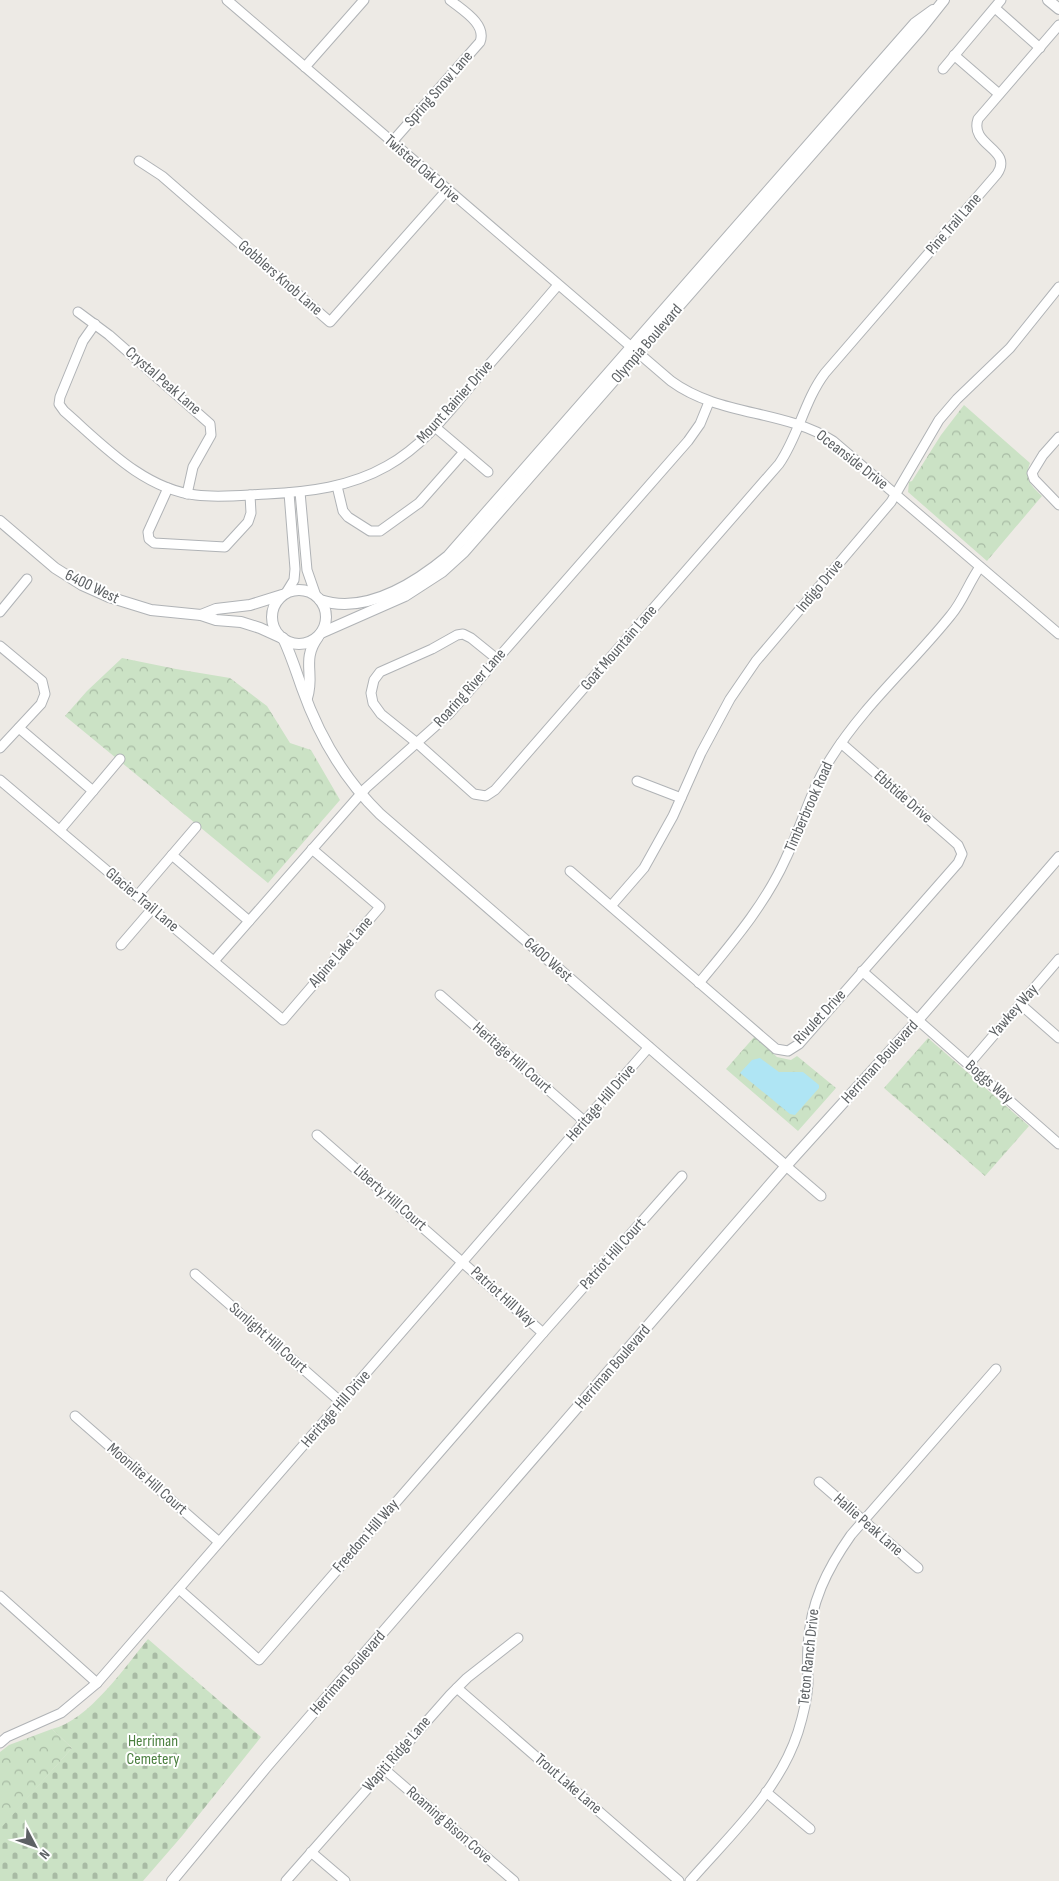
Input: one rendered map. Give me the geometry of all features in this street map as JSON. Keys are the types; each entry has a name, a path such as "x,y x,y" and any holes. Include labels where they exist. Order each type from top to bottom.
{"street":[{"name":"Twisted Oak Drive","path":"227,0 618,337"},
{"path":"305,68 364,0"},
{"name":"Spring Snow Lane","path":"392,142 480,42 482,34 478,24 450,0"},
{"name":"Olympia Boulevard","path":"319,634 405,596 454,562 474,542 634,351 915,23 924,14 936,9 944,0"},
{"path":"943,69 1001,0"},
{"path":"1048,0 1059,9"},
{"path":"994,8 1040,48"},
{"name":"Pine Trail Lane","path":"799,424 808,398 825,373 999,171 1001,163 999,155 979,137 976,126 980,116 1059,25"},
{"path":"954,55 999,94"},
{"name":"Gobblers Knob Lane","path":"139,162 162,176 330,322 446,190"},
{"name":"Mount Rainier Drive","path":"95,324 83,341 60,397 60,407 126,465 168,488 187,494 202,496 295,493 337,486 362,478 389,465 416,446 435,427 558,285"},
{"name":"Indigo Drive","path":"611,906 644,868 673,816 701,753 730,699 756,661 815,593 896,494 939,420 957,399 1010,348 1059,287"},
{"name":"Crystal Peak Lane","path":"78,312 95,324 210,424 211,434 193,467 187,494"},
{"name":"Oceanside Drive","path":"618,337 679,388 709,402 799,424 833,441 1059,634"},
{"name":"Olympia Boulevard","path":"318,598 344,605 372,599 407,585 439,564 460,544 634,351"},
{"name":"Roaring River Lane","path":"214,961 361,794 449,714 693,436 709,402"},
{"name":"Goat Mountain Lane","path":"497,659 471,638 460,634 426,652 380,672 374,680 371,689 371,698 375,708 381,714 474,794 482,796 493,792 779,464 790,447 799,424"},
{"path":"435,427 488,472"},
{"path":"1059,437 1032,472 1034,480 1059,505"},
{"path":"337,486 344,511 348,517 370,531 380,531 419,503 464,452"},
{"path":"168,488 148,532 149,539 157,543 225,547 250,520 250,494"},
{"path":"295,493 306,570 318,598 323,604 326,615 324,626 319,634 304,643 293,643 282,638 275,629 272,612 277,602 286,594 294,580 295,493"},
{"name":"6400 West","path":"0,522 55,568 95,591 122,602 151,610 201,615 216,620 251,624 282,638 327,745 344,774 380,814 821,1196"},
{"name":"Timberbrook Road","path":"699,983 733,942 764,899 786,859 818,779 841,743 858,720 952,614 980,567"},
{"path":"0,612 27,580"},
{"path":"286,594 302,590 318,598"},
{"name":"6400 West","path":"201,615 216,609 250,605 286,594"},
{"name":"6400 West","path":"307,698 310,682 309,655 319,634"},
{"path":"0,646 42,681 46,694 41,704 0,748"},
{"path":"19,728 93,791"},
{"name":"Ebbtide Drive","path":"841,743 958,845 962,854"},
{"path":"60,830 120,759"},
{"name":"Glacier Trail Lane","path":"0,780 283,1020"},
{"path":"637,780 681,798"},
{"path":"137,896 196,827"},
{"name":"Alpine Lake Lane","path":"283,1020 380,907 312,849"},
{"name":"Rivulet Drive","path":"570,871 776,1049 788,1050 798,1044 958,863 962,854"},
{"path":"172,855 249,921"},
{"name":"Herriman Boulevard","path":"172,1881 268,1765 786,1166 918,1020 1059,857"},
{"path":"121,945 152,908"},
{"name":"Yawkey Way","path":"969,1064 1059,959"},
{"name":"Boggs Way","path":"862,971 1059,1144"},
{"name":"Heritage Hill Court","path":"440,995 584,1121"},
{"path":"1020,1004 1059,1038"},
{"name":"Heritage Hill Drive","path":"0,1743 6,1737 61,1713 97,1683 649,1047"},
{"name":"Liberty Hill Court","path":"318,1135 463,1262"},
{"name":"Patriot Hill Court","path":"543,1333 682,1176"},
{"name":"Patriot Hill Way","path":"463,1262 543,1333"},
{"name":"Sunlight Hill Court","path":"195,1274 342,1403"},
{"name":"Freedom Hill Way","path":"179,1590 260,1660 543,1333"},
{"name":"Teton Ranch Drive","path":"690,1881 766,1792 787,1762 803,1715 808,1686 807,1647 813,1606 819,1588 836,1556 996,1369"},
{"name":"Moonlite Hill Court","path":"75,1416 219,1542"},
{"name":"Hallie Peak Lane","path":"819,1482 918,1568"},
{"path":"0,1596 97,1683"},
{"name":"Wapiti Ridge Lane","path":"286,1881 457,1688 474,1672 518,1638"},
{"name":"Trout Lake Lane","path":"457,1688 679,1881"},
{"name":"Roaming Bison Cove","path":"384,1769 514,1881"},
{"path":"766,1792 810,1829"},
{"path":"311,1852 345,1881"}],"green space":[{"path":"964,405 1030,463 1028,477 1042,496 987,561 908,492 909,482 912,481 941,435"},
{"path":"122,658 230,678 267,706 290,743 311,750 340,800 268,883 65,716 87,691"},
{"path":"755,1036 777,1057 791,1060 797,1056 836,1088 798,1131 726,1069"},
{"path":"928,1038 1029,1126 985,1176 884,1088"},
{"name":"Herriman Cemetery","path":"148,1639 261,1737 182,1836 143,1881 0,1881 0,1828 72,1748 52,1729 66,1724 79,1715 105,1692"},
{"path":"52,1729 72,1748 0,1829 0,1752 9,1745"}],"water":[{"path":"760,1058 779,1072 803,1072 819,1085 819,1088 795,1115 790,1114 740,1073 752,1060"}]}
